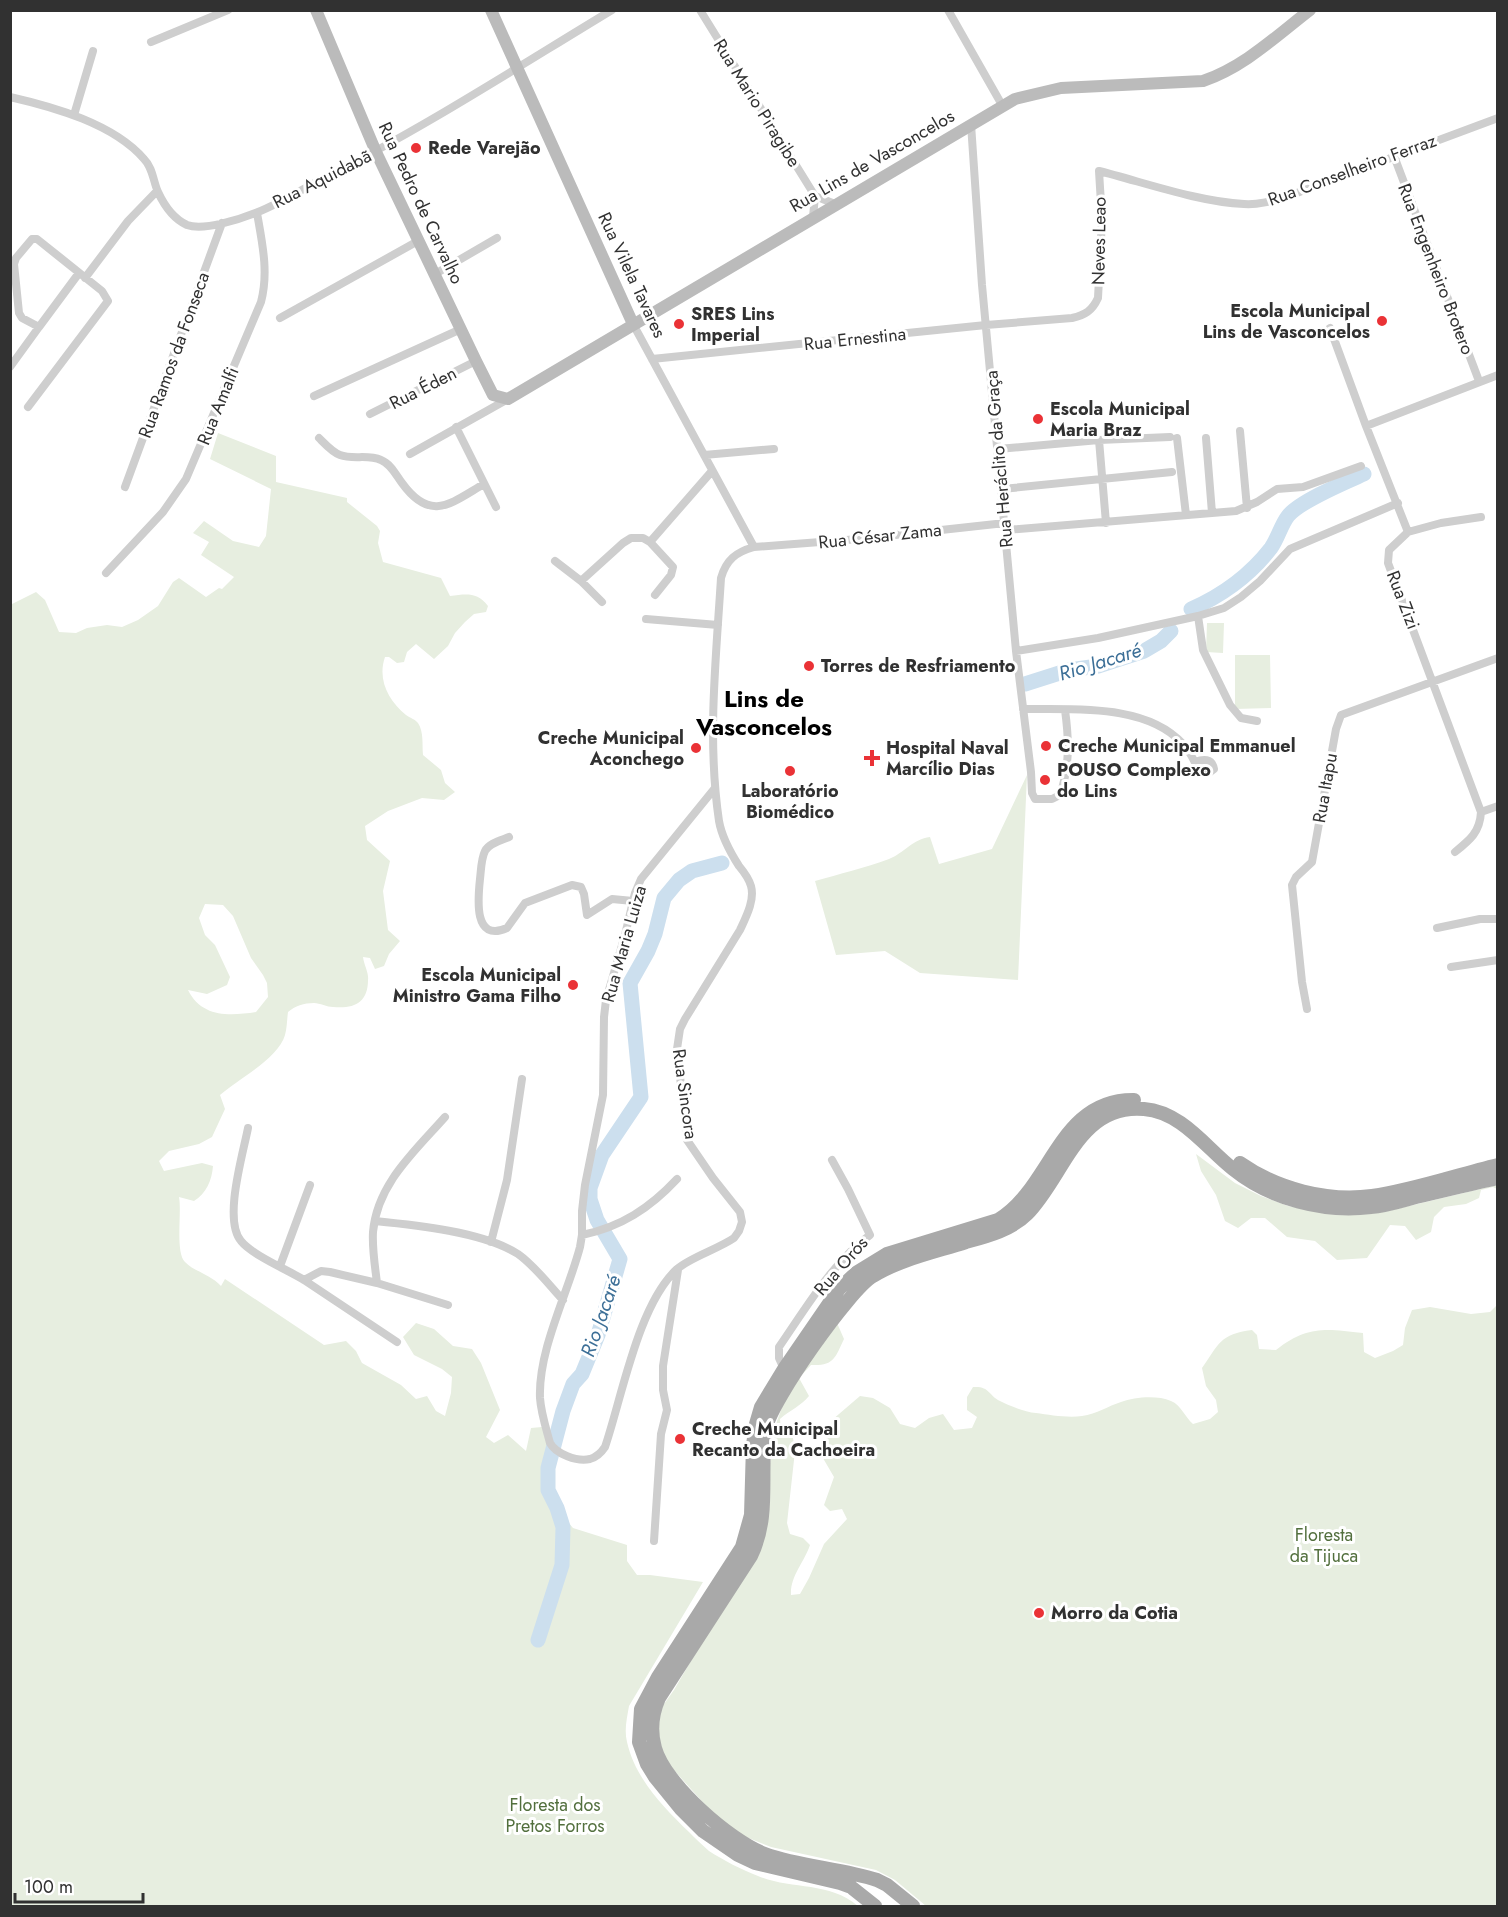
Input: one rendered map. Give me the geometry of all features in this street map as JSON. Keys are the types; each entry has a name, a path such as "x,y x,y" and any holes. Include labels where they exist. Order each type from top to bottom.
{"main road":[{"path":"875,1906 851,1887 755,1863 719,1843 681,1809 655,1778 639,1742 639,1719 646,1698 742,1547 748,1532 756,1424 761,1407 839,1289 856,1273 887,1254 998,1220 1009,1214 1022,1201 1076,1123 1089,1114 1116,1102 1144,1100 1174,1109 1189,1119 1233,1159 1261,1177 1284,1186 1327,1195 1372,1196 1497,1165"},
{"path":"913,1906 877,1880 780,1859 747,1846 730,1835 687,1794 659,1758 653,1738 653,1718 659,1698 758,1542 762,1519 765,1443 770,1415 784,1390 847,1300 871,1277 892,1266 990,1235 1019,1221 1036,1202 1088,1129 1100,1118 1122,1110 1146,1109 1160,1113 1184,1125 1234,1170 1252,1182 1291,1200 1324,1207 1371,1207 1497,1178"}],"street":[{"path":"151,42 228,10"},
{"name":"Rua Pedro de Carvalho","path":"316,10 376,152 493,395"},
{"name":"Rua Vilela Tavares","path":"491,10 633,324 754,547"},
{"name":"Rua Aquidabã","path":"10,97 53,107 114,135 146,160 157,191 172,215 181,222 201,227 256,213 376,152 612,10"},
{"name":"Rua Mario Piragibe","path":"700,10 815,196"},
{"name":"Rua Lins de Vasconcelos","path":"410,454 508,399 1002,105 1035,93 1061,88 1203,81 1243,63 1310,10"},
{"path":"949,11 1002,105"},
{"path":"74,115 93,51"},
{"name":"Rua Conselheiro Ferraz","path":"1099,171 1210,199 1245,204 1266,203 1286,198 1497,118"},
{"name":"Rua Heráclito da Graça","path":"971,124 986,325 1016,651 1032,793 1037,800 1052,799 1060,795 1069,754 1065,710"},
{"name":"Rua Engenheiro Brotero","path":"1394,156 1479,381"},
{"name":"Neves Leao","path":"986,325 1072,318 1085,315 1094,308 1098,298 1100,278 1102,213 1099,171"},
{"path":"10,366 82,275 157,191"},
{"path":"813,217 815,196 835,204"},
{"name":"Rua Amalfi","path":"106,573 163,512 186,479 200,451 261,302 265,287 265,267 256,213"},
{"name":"Rua Ramos da Fonseca","path":"125,487 222,223"},
{"path":"28,407 107,303 105,294 34,238 20,252 14,264 17,309 22,318 39,327"},
{"path":"435,274 497,238"},
{"path":"280,318 418,241"},
{"name":"Rua Ernestina","path":"652,359 986,325"},
{"path":"1330,328 1408,532 1441,523 1481,517"},
{"path":"314,396 461,329"},
{"name":"Rua Éden","path":"370,414 476,361"},
{"path":"1366,426 1497,375"},
{"path":"493,395 508,399"},
{"name":"Rua Lins de Vasconcelos","path":"474,417 493,395"},
{"path":"456,428 496,507"},
{"path":"1240,431 1247,508 1277,489 1302,487 1361,466"},
{"path":"998,449 1099,440 1173,437 1186,515"},
{"path":"319,438 341,456 377,458 387,463 414,497 432,507 449,504 484,484"},
{"path":"1206,438 1212,513"},
{"path":"1099,440 1106,523"},
{"path":"704,455 774,449"},
{"path":"650,542 712,471"},
{"path":"1002,489 1172,472"},
{"path":"1016,651 1098,638 1224,608 1260,581 1281,556 1301,542 1398,503"},
{"name":"Rua César Zama","path":"754,547 1006,526 1106,523 1236,512 1247,508"},
{"name":"Rua Zizi","path":"1408,532 1389,550 1388,563 1434,681 1481,812"},
{"path":"581,581 627,540 636,538 650,542 673,567 670,575 655,595"},
{"path":"715,788 712,738 721,578 724,568 735,555 754,547"},
{"path":"555,561 581,581 602,603"},
{"path":"1197,616 1203,650 1230,705 1241,718 1257,721"},
{"path":"646,619 718,625"},
{"path":"1434,681 1474,668 1497,657"},
{"name":"Rua Itapu","path":"1307,1009 1292,885 1296,876 1312,862 1336,729 1341,715 1434,681"},
{"path":"1023,709 1114,712 1152,723 1169,730 1183,743 1195,762"},
{"name":"Rua Maria Luiza","path":"553,1447 541,1407 540,1382 563,1300 576,1264 582,1235 585,1185 603,1095 606,1000 620,956 635,893 645,874 715,788"},
{"name":"Rua Sincora","path":"553,1447 570,1457 590,1459 599,1455 605,1448 632,1359 658,1293 678,1268 734,1238 740,1231 742,1222 740,1212 687,1140 677,1063 677,1039 680,1029 740,930 752,893 747,878 729,851 724,838 715,788"},
{"path":"1455,852 1474,836 1479,828 1481,812 1497,806"},
{"path":"509,837 488,847 483,855 478,910 482,923 488,928 496,931 507,928 525,903 572,885 581,887 587,915 612,899 633,901"},
{"path":"1437,928 1480,919 1497,919"},
{"path":"1451,967 1497,960"},
{"path":"491,1242 507,1180 522,1079"},
{"path":"377,1283 373,1242 375,1221 383,1195 395,1174 445,1117"},
{"path":"248,1128 233,1215 235,1231 241,1242 304,1280 397,1342"},
{"name":"Rua Orós","path":"784,1369 778,1358 779,1347 821,1287 855,1248 870,1235 832,1160"},
{"path":"582,1235 612,1228 640,1212 676,1179"},
{"path":"280,1266 310,1185"},
{"path":"375,1221 434,1228 491,1242 519,1255 563,1300"},
{"path":"654,1540 661,1434 667,1410 663,1390 663,1366 678,1268"},
{"path":"304,1280 321,1271 377,1283 448,1305"}],"green space":[{"name":"Floresta dos Pretos Forros","path":"218,433 276,456 276,482 347,498 347,502 377,526 380,531 378,543 383,562 441,578 450,596 476,596 488,606 486,612 474,614 465,622 455,633 448,646 434,659 416,644 407,652 404,662 397,663 385,657 384,682 390,697 406,715 418,723 422,734 423,755 441,770 445,783 455,792 444,800 422,798 388,811 365,826 367,840 390,861 383,891 388,930 400,941 389,954 384,966 375,969 370,958 363,957 368,977 367,988 362,999 347,1007 331,1007 316,1003 297,1007 288,1012 285,1035 275,1052 220,1095 225,1109 212,1137 199,1144 169,1151 159,1161 164,1171 202,1163 213,1166 208,1186 202,1195 194,1201 179,1197 179,1241 182,1257 188,1265 212,1278 221,1286 225,1279 324,1345 346,1341 356,1351 362,1363 401,1385 416,1399 427,1396 436,1411 445,1416 451,1393 452,1377 442,1369 414,1355 403,1337 416,1323 434,1329 453,1346 472,1349 481,1363 500,1410 486,1437 494,1443 508,1435 526,1451 531,1428 542,1427 555,1459 547,1489 557,1509 573,1528 627,1545 627,1561 637,1575 703,1582 629,1706 626,1738 636,1768 643,1780 679,1822 709,1851 720,1858 758,1876 783,1883 822,1889 846,1898 858,1906 11,1906 10,605 36,592 45,600 59,632 76,633 87,628 107,625 122,627 138,620 158,606 173,582 179,578 206,597 219,588 222,589 234,577 201,555 209,542 193,533 204,521 233,541 259,547 266,536 271,489 210,459","holes":["205,904 223,905 233,916 251,958 267,983 268,997 256,1012 217,1013 201,1006 188,990 207,994 227,985 230,977 215,945 205,935 199,918"]},
{"path":"1207,623 1224,623 1223,653 1206,652"},
{"path":"1235,655 1270,655 1271,708 1235,709"},
{"path":"1027,775 1018,980 920,973 885,951 836,955 815,881 889,859 924,838 930,837 939,864 992,849"},
{"path":"1196,1154 1235,1183 1261,1196 1288,1206 1322,1212 1384,1212 1497,1185 1497,1189 1493,1187 1481,1190 1479,1198 1466,1204 1444,1207 1434,1217 1431,1232 1416,1240 1405,1226 1390,1225 1367,1258 1337,1260 1315,1241 1287,1237 1265,1218 1251,1218 1238,1228 1225,1221 1216,1195 1201,1171"},
{"name":"Floresta da Tijuca","path":"1497,1305 1497,1906 926,1906 895,1880 876,1870 771,1847 741,1835 718,1819 663,1758 658,1743 659,1711 674,1690 763,1537 768,1476 777,1421 787,1394 837,1323 844,1339 836,1356 825,1364 811,1365 799,1378 809,1396 780,1419 781,1432 793,1438 795,1451 787,1523 790,1534 803,1538 810,1545 795,1576 791,1595 800,1594 824,1544 847,1519 842,1509 830,1511 824,1505 834,1477 820,1453 820,1442 829,1434 832,1420 860,1396 873,1398 890,1408 900,1424 915,1428 929,1418 943,1414 954,1430 972,1428 977,1417 967,1410 967,1397 973,1387 986,1389 996,1399 1022,1410 1077,1417 1133,1399 1146,1397 1165,1399 1180,1408 1193,1424 1210,1419 1218,1412 1216,1400 1206,1386 1202,1368 1217,1346 1233,1334 1252,1330 1257,1335 1259,1349 1276,1350 1298,1336 1318,1331 1338,1330 1363,1333 1364,1352 1375,1358 1403,1345 1405,1328 1412,1310 1430,1307 1471,1314 1490,1312"}],"waterway":[{"name":"Rio Jacaré","path":"1191,609 1225,591 1254,567 1271,548 1288,516 1294,510 1324,492 1364,474"},
{"name":"Rio Jacaré","path":"1025,684 1069,670 1098,666 1144,651 1161,641 1171,631"},
{"name":"Rio Jacaré","path":"538,1640 562,1565 563,1527 548,1490 548,1468 563,1411 573,1384 582,1374 598,1335 620,1259 597,1220 590,1199 590,1188 602,1155 641,1097 630,983 655,934 664,898 679,880 692,871 722,863"}],"place":[{"name":"Rede Varejão","path":"416,148"},
{"name":"Escola Municipal Lins de Vasconcelos","path":"1382,321"},
{"name":"SRES Lins Imperial","path":"679,324"},
{"name":"Escola Municipal Maria Braz","path":"1038,419"},
{"name":"Torres de Resfriamento","path":"809,666"},
{"name":"Creche Municipal Emmanuel","path":"1046,746"},
{"name":"Creche Municipal Aconchego","path":"696,748"},
{"name":"Hospital Naval Marcílio Dias","path":"872,758"},
{"name":"Laboratório Biomédico","path":"790,771"},
{"name":"POUSO Complexo do Lins","path":"1045,780"},
{"name":"Escola Municipal Ministro Gama Filho","path":"573,985"},
{"name":"Creche Municipal Recanto da Cachoeira","path":"680,1439"},
{"name":"Morro da Cotia","path":"1039,1613"}],"district":[{"name":"Lins de Vasconcelos","path":"764,712"}]}
